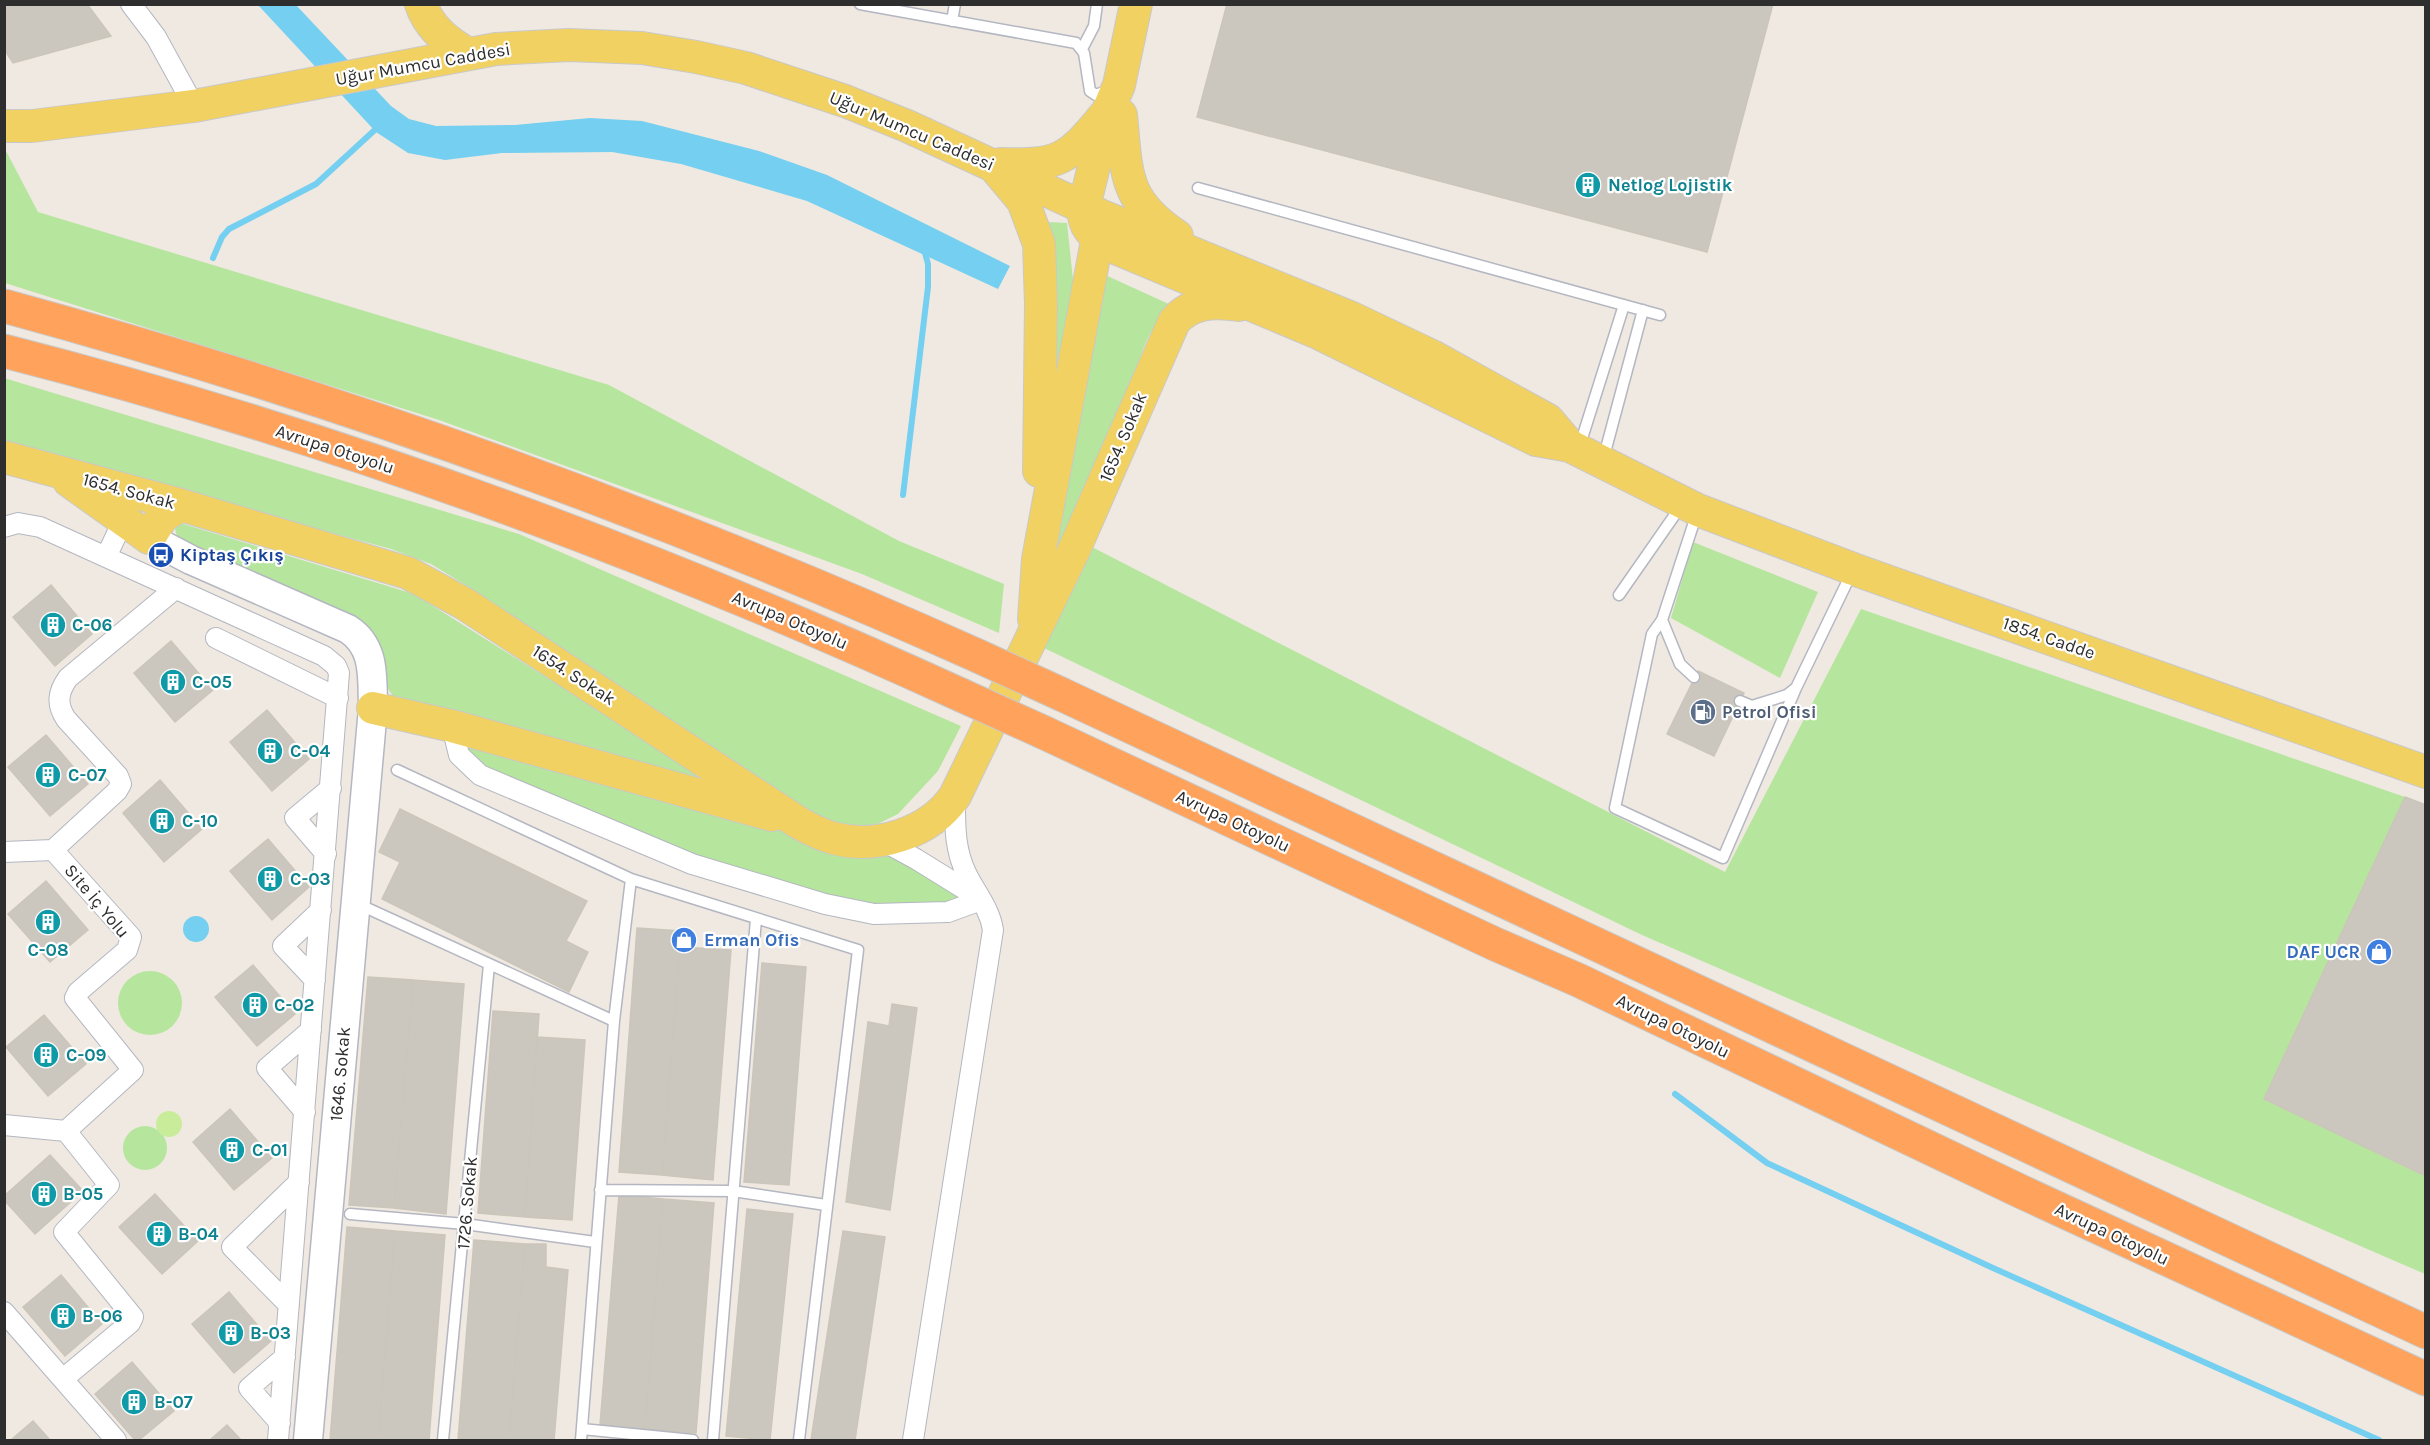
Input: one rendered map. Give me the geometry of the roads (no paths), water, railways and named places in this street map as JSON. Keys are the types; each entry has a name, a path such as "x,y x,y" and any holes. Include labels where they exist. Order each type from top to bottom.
{"highway":[{"path":"4,306 268,382 524,469 768,564 1063,695 2426,1332"},
{"name":"Avrupa Otoyolu","path":"4,351 162,394 375,460 669,570 1045,733 1485,939 1578,980 2022,1192 2426,1379"}],"main road":[{"path":"422,4 436,31 451,45 469,54"},
{"name":"1654. Sokak","path":"1031,642 1038,559 1094,220 1137,4"},
{"name":"Uğur Mumcu Caddesi","path":"4,126 32,126 194,106 496,49 569,45 642,48 746,68 845,101 992,164 1094,220"},
{"path":"992,164 1033,165 1056,160 1079,145 1116,104"},
{"path":"1116,104 1128,177 1136,198 1157,223 1210,259"},
{"path":"992,164 1023,201 1039,244 1041,304 1038,559"},
{"path":"1094,220 1210,259 1352,318 1432,356 1548,420 1584,453"},
{"path":"1094,220 1114,248 1266,310 1536,440 1584,453"},
{"name":"1654. Sokak","path":"4,458 181,505 408,573 428,582 799,823 835,839 881,840 924,826 955,796 1031,642 1174,322 1188,309 1203,304 1230,304 1266,310"},
{"name":"1854. Cadde","path":"1584,453 1685,504 1853,569 2426,772"},
{"path":"53,470 149,538 162,517 181,505"},
{"path":"373,708 452,726 799,823"}],"street":[{"path":"131,4 156,37 194,106"},
{"path":"106,557 123,521"},
{"path":"4,527 18,523 34,525 331,660 339,674 279,1432"},
{"path":"134,570 149,538"},
{"name":"1646. Sokak","path":"149,538 191,560 339,624 356,634 366,647 371,662 373,708 308,1440"},
{"name":"Site İç Yolu","path":"4,852 53,850 117,791 121,784 118,776 63,714 58,703 60,691 68,678 176,588"},
{"path":"216,638 338,698"},
{"path":"452,726 459,755 480,775 692,864 825,904 874,914 948,912 981,900"},
{"path":"326,854 296,818 331,788"},
{"path":"913,1440 992,940 991,920 957,850 955,796"},
{"path":"881,840 925,864 981,900"},
{"name":"Site İç Yolu","path":"53,850 126,930 131,941 127,950 78,992 75,998 131,1065 133,1072 66,1131"},
{"path":"315,980 283,946 321,910"},
{"path":"305,1112 267,1068 311,1030"},
{"path":"4,1125 66,1131 110,1185 67,1226 65,1234 131,1311 133,1317 130,1323 63,1379"},
{"path":"289,1305 232,1247 299,1182"},
{"path":"4,1311 116,1440"},
{"path":"279,1432 249,1388 285,1357"}],"lane":[{"path":"860,4 1076,43 1082,49 1091,92 1116,104"},
{"path":"952,21 954,4"},
{"path":"1082,49 1094,26 1097,4"},
{"path":"1198,188 1660,315"},
{"path":"1584,453 1624,305"},
{"path":"1584,453 1643,310"},
{"path":"1619,595 1685,504"},
{"path":"1685,504 1662,620 1652,634 1615,808 1723,858 1796,688 1853,569"},
{"path":"1662,620 1680,664 1694,677"},
{"path":"1740,701 1752,705 1787,695 1796,688"},
{"path":"397,770 631,879 858,950 799,1440"},
{"path":"631,879 614,1021 581,1435 693,1440"},
{"path":"355,903 614,1021"},
{"path":"713,1440 756,919"},
{"name":"1726. Sokak","path":"443,1440 489,965"},
{"path":"600,1190 734,1191 826,1205"},
{"path":"350,1214 465,1224 595,1242"}],"water":[{"path":"258,5 296,5 391,106 409,119 436,126 515,125 590,118 642,121 759,151 827,175 1010,266 998,289 807,201 681,164 612,152 502,153 445,160 408,153 376,132"},
{"path":"196,916 205,920 209,929 205,938 196,942 187,938 183,929 187,920"}],"waterway":[{"path":"213,258 222,237 229,229 316,184 378,127"},
{"path":"903,495 928,287 928,264 924,249"},
{"path":"1675,1094 1767,1163 1993,1268 2379,1440"}],"place":[{"name":"Netlog Lojistik","path":"1588,185"},
{"name":"Kiptaş Çıkış","path":"161,555"},
{"name":"C-06","path":"53,625"},
{"name":"C-05","path":"173,682"},
{"name":"Petrol Ofisi","path":"1703,712"},
{"name":"C-04","path":"270,751"},
{"name":"C-07","path":"48,775"},
{"name":"C-10","path":"162,821"},
{"name":"C-03","path":"270,879"},
{"name":"C-08","path":"48,922"},
{"name":"Erman Ofis","path":"684,940"},
{"name":"DAF UCR","path":"2379,952"},
{"name":"C-02","path":"255,1005"},
{"name":"C-09","path":"46,1055"},
{"name":"C-01","path":"232,1150"},
{"name":"B-05","path":"44,1194"},
{"name":"B-04","path":"159,1234"},
{"name":"B-06","path":"63,1316"},
{"name":"B-03","path":"231,1333"},
{"name":"B-07","path":"134,1402"}]}
